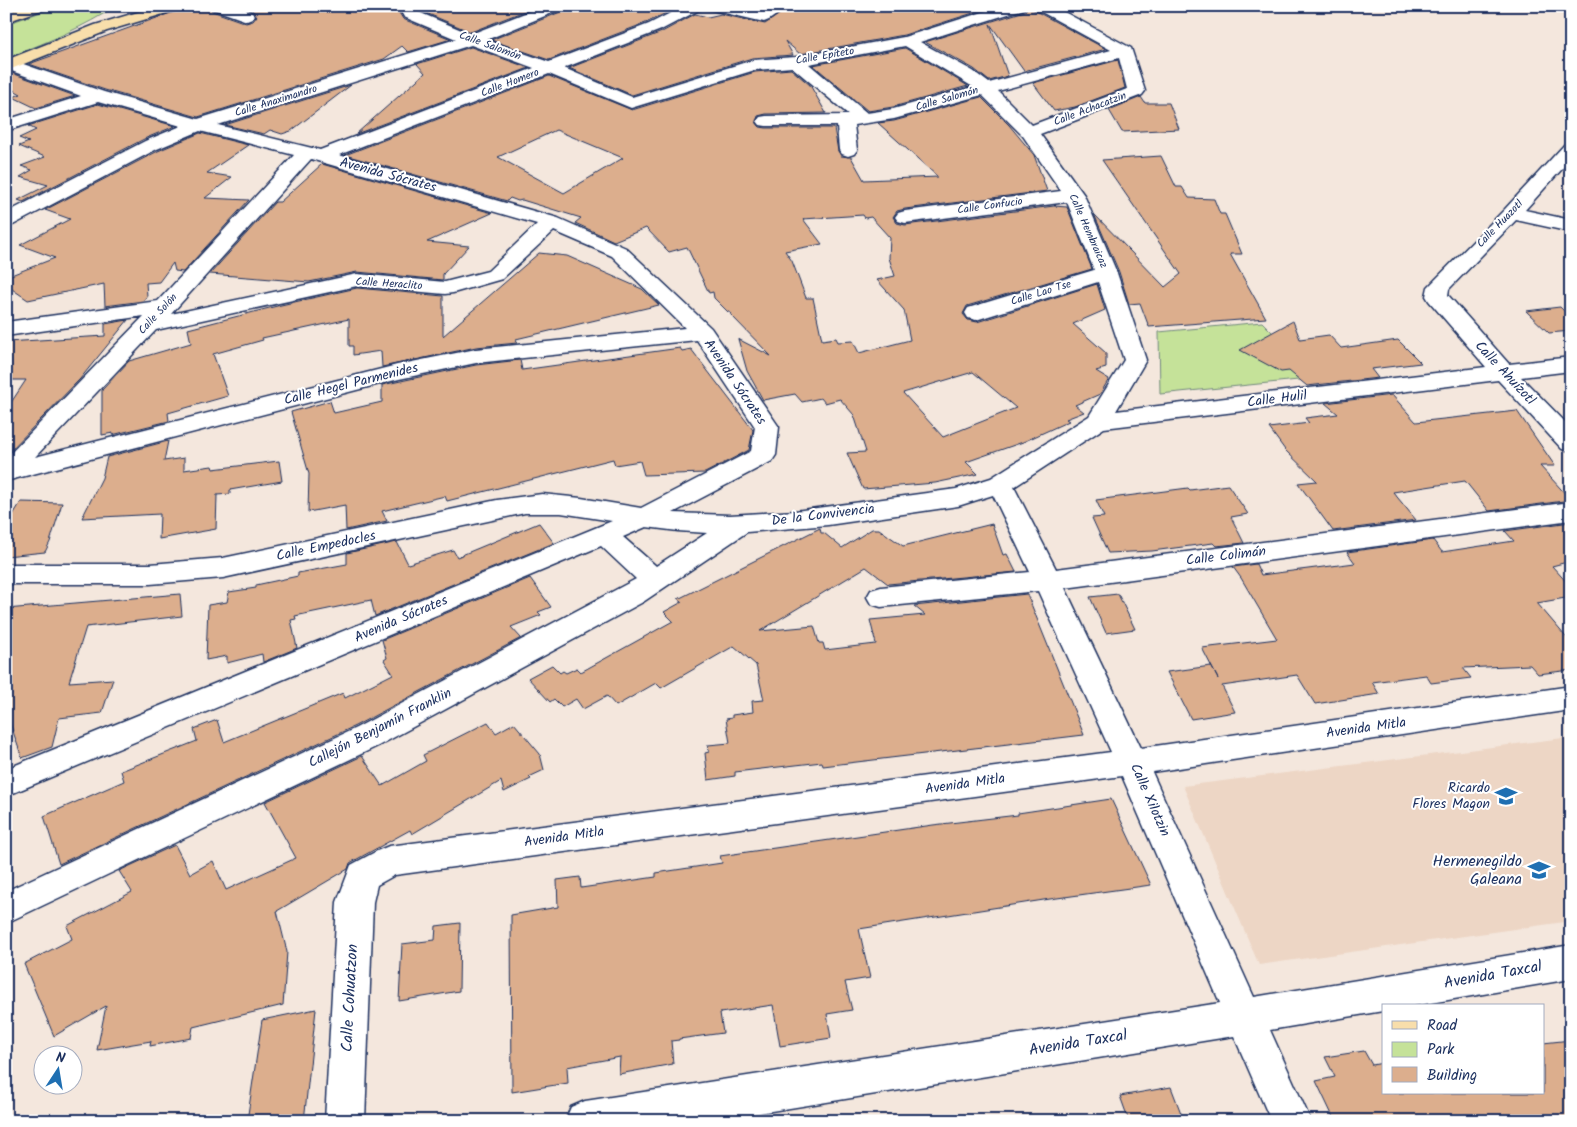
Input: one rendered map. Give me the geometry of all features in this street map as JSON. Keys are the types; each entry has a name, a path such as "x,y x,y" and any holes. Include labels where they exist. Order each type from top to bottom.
{"main road":[{"path":"6,17 38,6"},
{"path":"101,28 129,6"},
{"path":"7,64 101,28 175,6"}],"street":[{"path":"218,6 248,16"},
{"name":"Calle Anaximandro","path":"6,221 151,145 198,125 471,40 557,6"},
{"name":"Calle Homero","path":"314,155 550,68 655,27 696,6"},
{"path":"714,6 764,17 782,6"},
{"name":"Calle Epíteto","path":"630,103 753,66 796,62 906,41 1019,6"},
{"path":"1041,6 1125,50"},
{"name":"Calle Salomón","path":"410,8 410,14 471,40 550,68 630,103"},
{"name":"Calle Hembraicaz","path":"906,41 967,75 986,88 1029,132 1074,195 1106,273 1136,360 1098,421"},
{"name":"Calle Salomón","path":"766,121 845,122 894,114 1125,50"},
{"name":"Calle Achacatzin","path":"1029,132 1136,91 1125,50"},
{"path":"796,62 864,119"},
{"name":"Avenida Sócrates","path":"6,783 643,518 763,454 767,427 703,333 619,252 551,222 98,96 7,64"},
{"path":"6,126 98,96"},
{"path":"845,122 848,150"},
{"name":"Calle Huazotl","path":"1441,302 1437,296 1439,287 1512,214 1571,148"},
{"name":"Calle Solón","path":"6,473 314,155"},
{"name":"Calle Confucio","path":"905,217 1074,195"},
{"path":"1512,214 1571,226"},
{"name":"Calle Heraclito","path":"148,325 357,280 445,288 462,284 495,275 551,222"},
{"name":"Calle Lao Tse","path":"976,313 1106,273"},
{"name":"Calle Ahuízotl","path":"1441,302 1503,372 1571,442"},
{"path":"6,329 164,308"},
{"name":"Calle Hegel Parmenides","path":"6,473 397,372 476,356 703,333"},
{"name":"Calle Hulil","path":"1000,484 1098,421 1571,364"},
{"name":"De la Convivencia","path":"643,518 694,524 740,524 780,521 958,497 1000,484"},
{"name":"Calle Xilotzin","path":"1000,484 1049,580 1133,762 1291,1121"},
{"name":"Calle Empedocles","path":"6,574 150,574 223,568 497,509 542,503 608,510 643,518"},
{"name":"Calle Colimán","path":"881,597 1049,580 1571,511"},
{"name":"Callejón Benjamín Franklin","path":"6,908 367,737 634,596 740,524"},
{"path":"604,534 655,581"},
{"name":"Avenida Mitla","path":"363,876 389,861 1133,762 1571,698"},
{"name":"Calle Cohuatzon","path":"344,1121 355,902 363,876"},
{"name":"Avenida Taxcal","path":"585,1121 1244,1017 1571,962"}],"shaded area":[{"path":"1571,737 1571,921 1259,965 1183,786"}],"green space":[{"path":"59,6 116,6 79,27 41,44 14,55 6,52 6,24"},
{"path":"1262,322 1318,378 1160,394 1159,332"}],"building":[{"path":"190,6 209,6 212,11 246,23 253,21 257,16 252,10 243,6 400,6 398,11 403,19 451,39 408,52 402,46 384,59 198,117 105,90 29,64"},
{"path":"422,6 537,6 471,32 419,10"},
{"path":"566,6 663,6 674,9 648,22 549,60 491,40 563,11"},
{"path":"791,6 995,6 904,35 800,54 785,41 793,55 752,58 632,95 569,68 662,32 695,14 708,17 721,14 765,24"},
{"path":"1028,7 1106,49 1024,71 990,24 1008,76 989,81 974,69 925,42 1025,11"},
{"path":"471,47 529,68 356,134 425,73 417,64"},
{"path":"905,48 968,86 893,107 868,111 813,65"},
{"path":"1118,60 1125,88 1075,107 1054,111 1033,83"},
{"path":"791,69 810,85 826,113 766,114 758,116 756,122 760,127 834,128 838,151 841,156 851,157 864,180 938,177 878,123 894,121 981,97 1009,125 1034,155 1047,191 905,209 897,211 893,217 897,223 905,225 1054,206 1067,207 1092,269 967,306 963,314 968,320 977,322 1097,284 1105,310 1073,324 1106,353 1106,368 1096,371 1109,379 1100,394 1075,405 1084,412 1066,419 1069,421 1023,442 966,462 978,474 935,483 863,489 847,453 866,452 854,415 840,399 825,403 821,398 802,402 795,394 763,400 747,371 738,339 771,356 730,312 714,298 713,292 709,293 687,247 669,252 646,228 614,241 575,223 581,218 522,200 518,201 510,198 507,201 345,155 549,76 632,110 755,72","holes":["556,130 623,158 564,193 498,157","863,215 865,218 871,217 890,238 889,258 895,276 877,280 904,310 910,340 859,353 853,341 838,342 836,338 822,340 813,298 806,298 792,261 785,251 822,244 803,219","973,372 1016,408 943,437 903,393"]},
{"path":"9,72 75,96 36,108 13,97 21,94 6,86 6,73"},
{"path":"351,85 291,131 282,134 270,130 264,134 225,125"},
{"path":"1141,97 1145,103 1169,103 1179,129 1122,132 1109,110"},
{"path":"98,104 175,126 144,139 23,202 18,200 48,185 20,177 32,170 21,166 45,157 19,146 29,142 19,138 36,130 28,126"},
{"path":"200,133 248,145 207,173 232,177 205,198 249,200 183,272 175,271 173,263 159,282 146,283 147,296 143,301 105,306 104,284 28,300 6,285 6,277 55,258 20,245 70,219 45,210 158,151"},
{"path":"1161,156 1176,187 1182,187 1189,198 1214,199 1220,214 1225,214 1242,254 1230,254 1266,318 1149,327 1140,303 1129,304 1119,272 1094,214 1165,287 1181,274 1102,160"},
{"path":"322,164 492,213 427,242 469,246 443,274 443,280 357,272 309,282 210,274 275,202 280,202"},
{"path":"539,253 567,256 642,289 659,305 516,339 517,343 476,347 382,367 381,351 353,355 353,346 349,346 349,319 262,338 263,340 213,354 228,396 168,413 169,421 112,435 113,433 102,435 102,390 129,361 191,343 188,329 357,288 443,296 443,336"},
{"path":"1560,307 1571,318 1571,331 1549,333 1526,311"},
{"path":"128,320 80,379 6,455 6,410 26,380 6,380 6,342 105,336 105,324"},
{"path":"1293,321 1300,339 1329,335 1341,348 1398,340 1421,363 1371,369 1378,378 1307,386 1289,371 1281,372 1240,350"},
{"path":"680,348 682,351 691,349 753,430 749,450 705,473 644,475 640,461 615,465 613,459 447,501 445,496 382,511 387,521 346,530 345,505 308,512 309,474 291,412 330,401 334,413 382,402 382,385 476,365 520,360 522,370"},
{"path":"1392,395 1416,422 1517,411 1555,466 1540,466 1571,500 1489,511 1465,481 1393,492 1416,520 1333,531 1298,483 1317,481 1285,450 1269,428 1309,423 1305,418 1338,414 1325,403"},
{"path":"168,441 164,461 184,458 184,470 212,466 213,469 279,461 282,481 230,490 230,494 217,495 216,529 159,539 160,514 82,518 102,478 107,457"},
{"path":"1228,485 1248,514 1231,517 1244,543 1216,546 1213,543 1152,551 1108,553 1092,518 1104,517 1096,500 1188,488 1190,490"},
{"path":"21,502 62,503 45,552 6,556 6,526"},
{"path":"1571,522 1571,561 1552,566 1571,587 1571,597 1537,603 1571,643 1571,670 1538,674 1530,665 1463,668 1471,678 1431,683 1426,675 1372,682 1379,694 1315,704 1297,675 1222,686 1235,712 1191,719 1167,672 1211,666 1218,679 1202,648 1277,639 1233,567 1256,564 1261,575 1355,563 1347,552 1433,540 1442,552 1514,541 1505,531"},
{"path":"539,523 554,543 375,616 371,600 295,616 296,619 291,620 297,648 263,662 262,654 227,663 227,656 206,660 208,605 227,602 229,592 256,588 256,585 298,576 298,573 347,564 347,553 397,542 408,564 453,550 457,557"},
{"path":"992,524 1003,555 1007,554 1016,572 888,584 866,567 760,631 814,626 819,643 823,643 825,650 876,644 870,620 925,615 914,606 1027,594 1084,735 823,766 822,762 735,772 735,776 708,780 705,753 709,752 708,745 730,743 726,719 732,718 732,715 753,712 752,701 764,700 756,665 734,646 661,688 656,683 616,706 607,696 583,709 576,699 562,707 554,699 550,702 528,678 552,665 560,673 563,671 566,673 577,668 581,672 673,621 664,612 682,602 678,599 820,528 821,533 824,533 842,548 872,529 879,529 903,546"},
{"path":"530,578 551,607 538,612 541,615 511,627 521,638 355,726 59,864 44,816 124,781 121,771 197,741 194,729 217,720 224,742 343,693 345,698 393,674 384,660 387,658 382,640"},
{"path":"180,594 182,616 86,627 69,682 113,679 102,713 59,718 52,747 22,758 6,711 6,609"},
{"path":"1118,594 1135,629 1106,633 1090,597"},
{"path":"488,722 496,733 514,723 540,754 544,770 529,777 531,779 504,792 501,781 412,834 410,830 350,863 348,869 277,911 287,952 283,1005 193,1027 191,1038 150,1046 151,1041 97,1050 106,1006 54,1036 24,964 72,939 67,926 132,892 119,871 175,845 190,874 213,861 226,890 296,858 265,802 362,756 382,786 426,761 423,755"},
{"path":"1111,799 1151,885 859,929 870,978 845,982 852,1010 827,1014 831,1038 780,1046 773,1005 720,1013 723,1033 671,1041 673,1064 619,1074 620,1057 567,1067 568,1083 512,1092 511,915 558,907 557,880 580,877 581,888 656,877 656,873 722,863 720,856 933,825 1018,815 1018,813"},
{"path":"460,923 459,991 399,1001 402,944 435,940 436,926"},
{"path":"316,1009 304,1121 247,1121 262,1020"},
{"path":"1571,1040 1571,1121 1335,1121 1316,1081 1335,1077 1325,1057 1364,1051 1372,1065 1382,1063 1382,1094 1544,1094 1544,1043"},
{"path":"1171,1087 1184,1121 1129,1121 1120,1096"}],"place":[{"name":"Ricardo Flores Magon","path":"1506,796"},
{"name":"Hermenegildo Galeana","path":"1539,870"}]}
